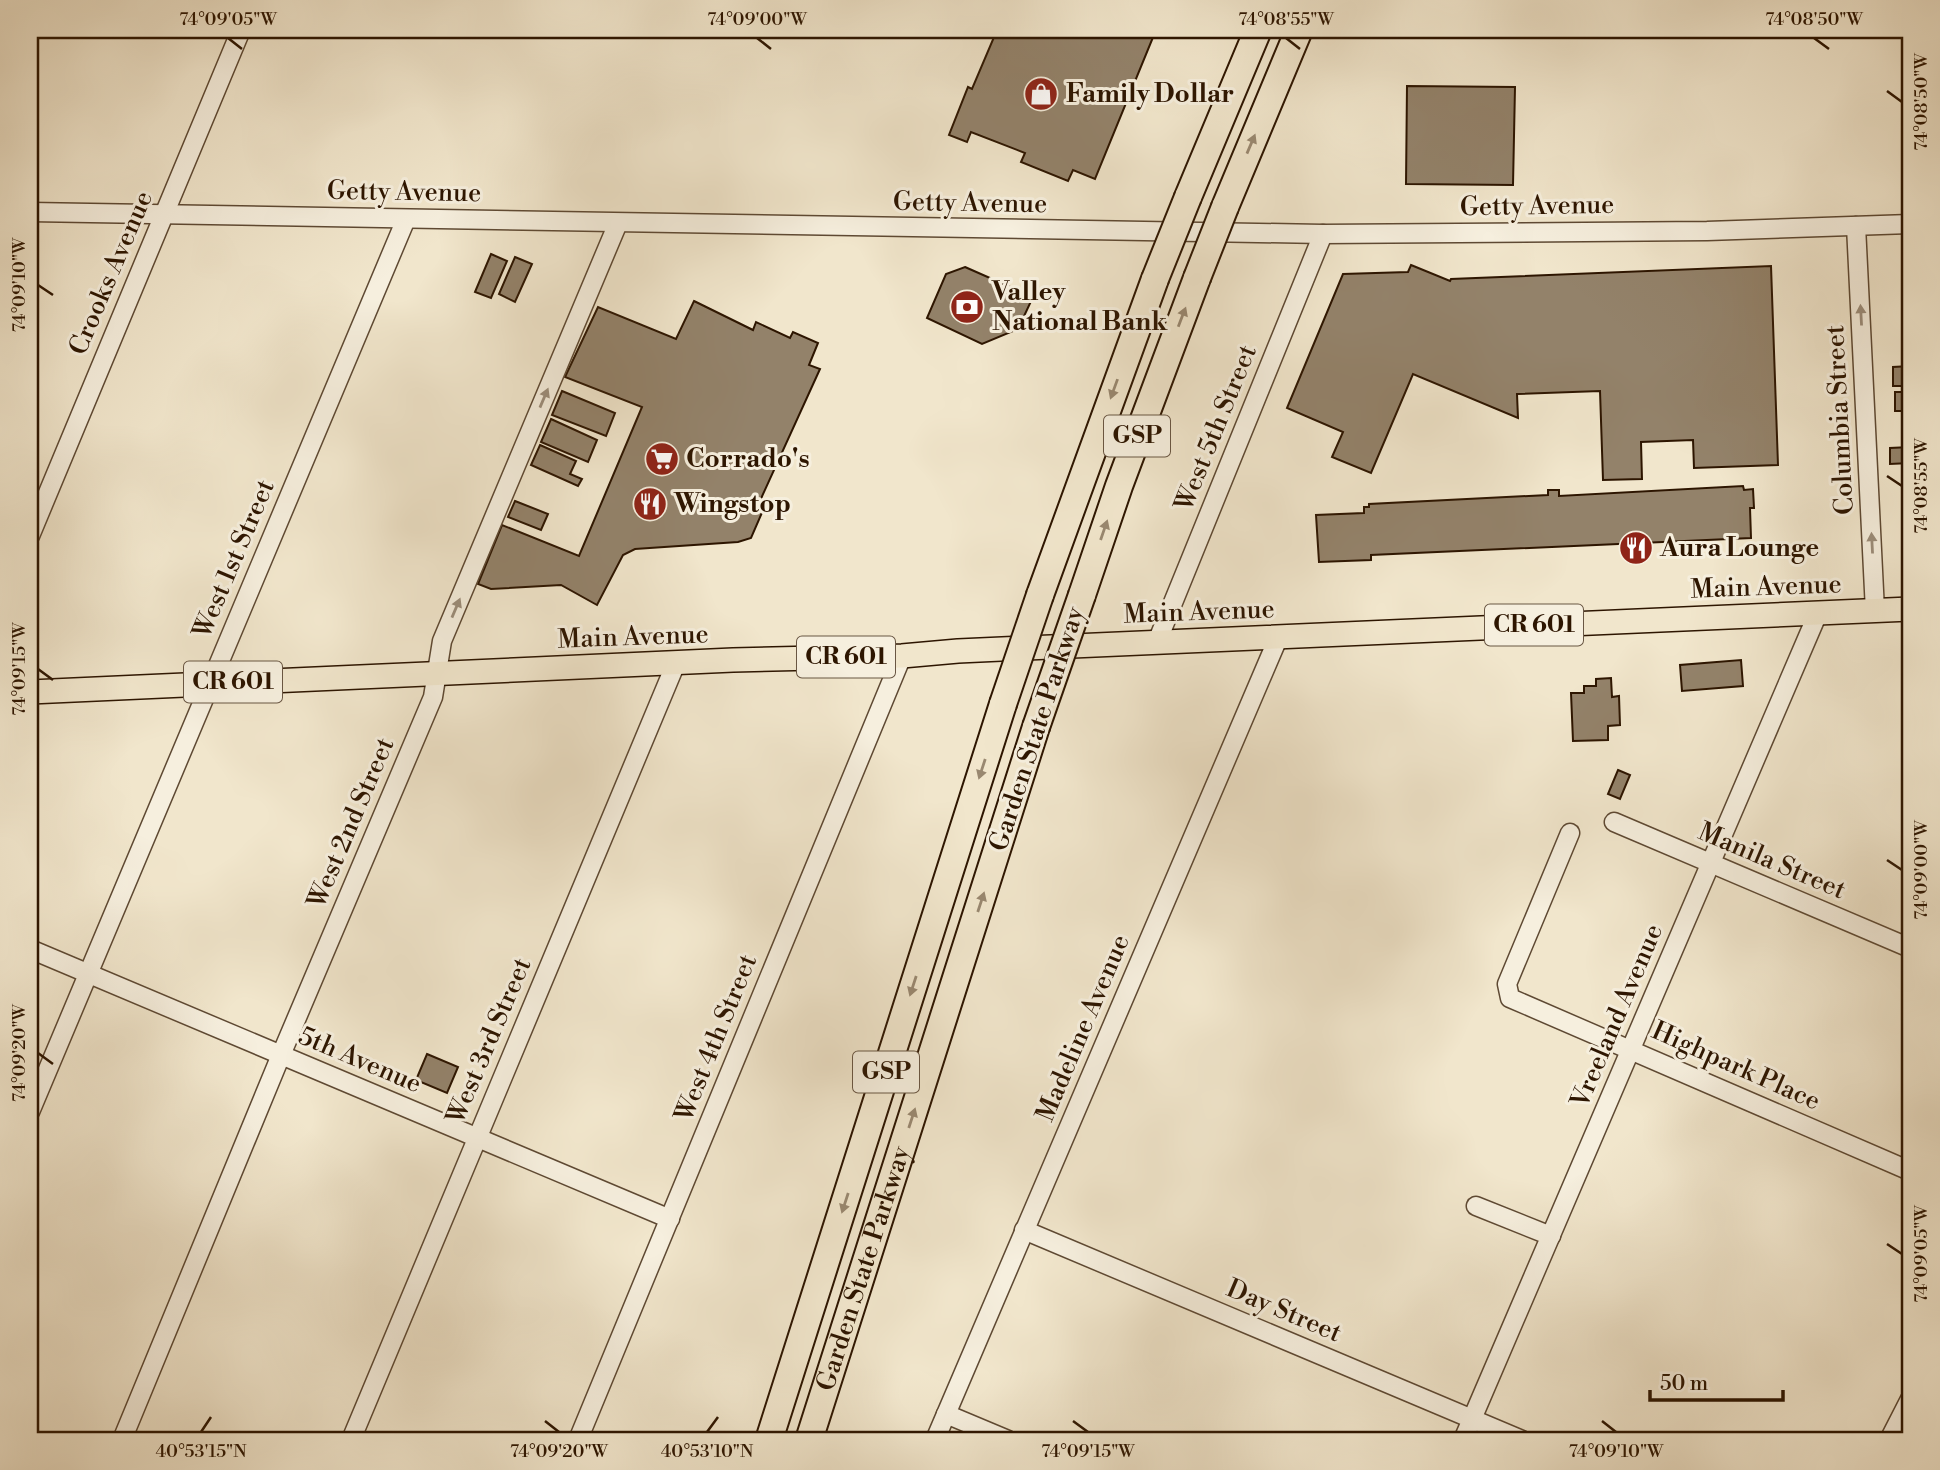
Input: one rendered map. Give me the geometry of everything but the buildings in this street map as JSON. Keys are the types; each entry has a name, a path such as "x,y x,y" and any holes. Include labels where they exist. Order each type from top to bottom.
{"highway":[{"name":"Garden State Parkway","path":"769,1440 1040,595 1155,279 1258,30"},
{"name":"Garden State Parkway","path":"809,1440 1036,727 1123,474 1196,278 1299,30"}],"main road":[{"name":"Main Avenue","path":"30,692 676,663 902,656 958,650 1910,609"}],"street":[{"name":"Crooks Avenue","path":"30,536 241,30"},
{"name":"Getty Avenue","path":"30,212 1323,234 1707,231 1910,224"},
{"name":"West 1st Street","path":"30,1112 406,219"},
{"name":"West 2nd Street","path":"122,1440 281,1055 433,698 442,641 618,223"},
{"name":"Columbia Street","path":"1856,226 1875,611"},
{"name":"West 5th Street","path":"1157,642 1323,234"},
{"name":"Vreeland Avenue","path":"1463,1440 1818,613"},
{"name":"Madeline Avenue","path":"934,1440 1279,636"},
{"name":"West 4th Street","path":"578,1440 902,656"},
{"name":"West 3rd Street","path":"351,1440 676,663"},
{"name":"Manila Street","path":"1614,822 1910,948"},
{"name":"Highpark Place","path":"1570,833 1507,984 1510,998 1910,1171"},
{"name":"5th Avenue","path":"30,949 670,1219"},
{"path":"1476,1206 1551,1236"},
{"name":"Day Street","path":"1024,1230 1522,1440"},
{"path":"1889,1440 1910,1399"},
{"path":"946,1414 1008,1440"}],"place":[{"name":"Family Dollar","path":"1041,94"},
{"name":"Valley National Bank","path":"967,307"},
{"name":"Corrado's","path":"662,459"},
{"name":"Wingstop","path":"650,504"},
{"name":"Aura Lounge","path":"1636,548"}]}
